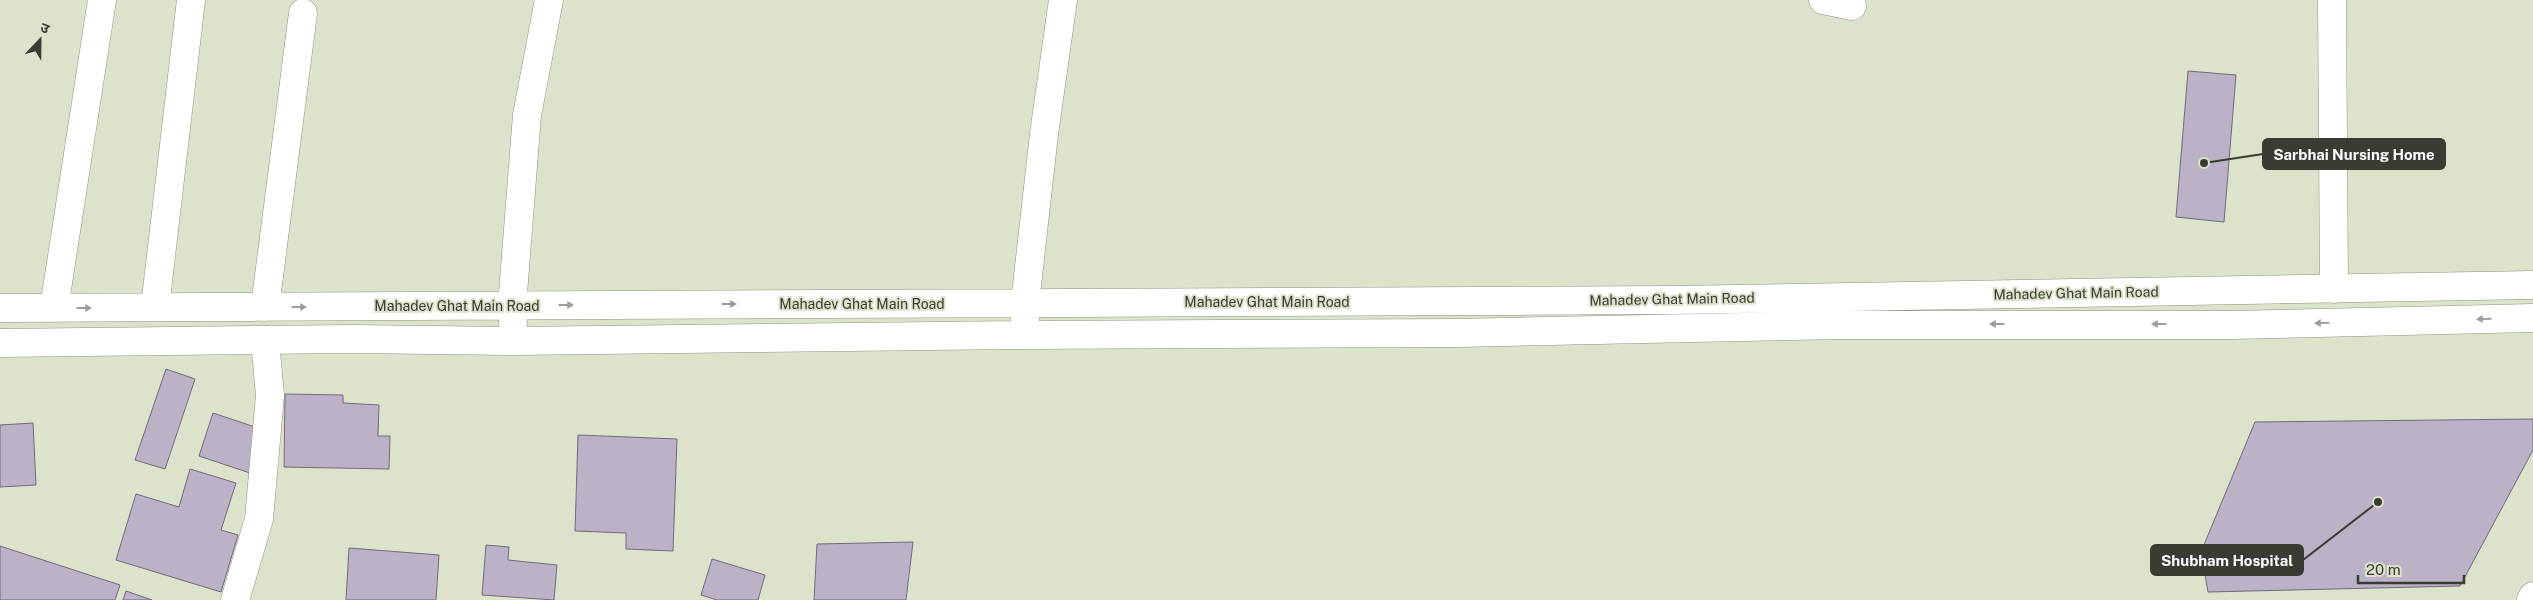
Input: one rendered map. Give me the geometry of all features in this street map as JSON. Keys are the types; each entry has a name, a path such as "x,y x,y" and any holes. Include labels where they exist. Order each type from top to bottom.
{"street":[{"path":"54,308 102,0"},
{"path":"154,307 191,0"},
{"path":"514,341 512,306 527,115 549,0"},
{"path":"1025,335 1025,303 1044,134 1063,0"},
{"path":"1823,0 1852,6"},
{"path":"2332,0 2334,289"},
{"path":"265,307 303,13"},
{"name":"Mahadev Ghat Main Road","path":"0,308 1666,300 2533,285"},
{"path":"0,343 514,341 1025,335 1458,333 1841,325 2231,324 2533,318"},
{"path":"235,600 259,519 270,395 265,341"},
{"path":"2531,600 2533,596"}],"building":[{"path":"2188,71 2236,75 2224,222 2176,217"},
{"path":"166,369 195,379 165,469 135,460"},
{"path":"285,394 343,395 343,403 379,405 378,436 390,436 389,469 284,467"},
{"path":"213,413 264,430 250,473 199,456"},
{"path":"2533,419 2533,450 2460,586 2208,592 2201,552 2255,422"},
{"path":"33,423 36,485 0,487 0,425"},
{"path":"578,435 677,439 673,551 626,549 626,533 575,531"},
{"path":"190,469 236,483 221,530 238,535 221,592 116,560 136,494 179,507"},
{"path":"913,542 906,600 814,600 817,544"},
{"path":"486,545 509,547 508,560 557,565 554,600 482,595"},
{"path":"0,546 120,585 115,600 0,600"},
{"path":"349,548 439,555 436,600 346,600"},
{"path":"712,559 765,575 758,600 717,600 701,595"},
{"path":"126,591 152,600 123,600"}],"place":[{"name":"Sarbhai Nursing Home","path":"2204,163"},
{"name":"Shubham Hospital","path":"2378,502"}]}
